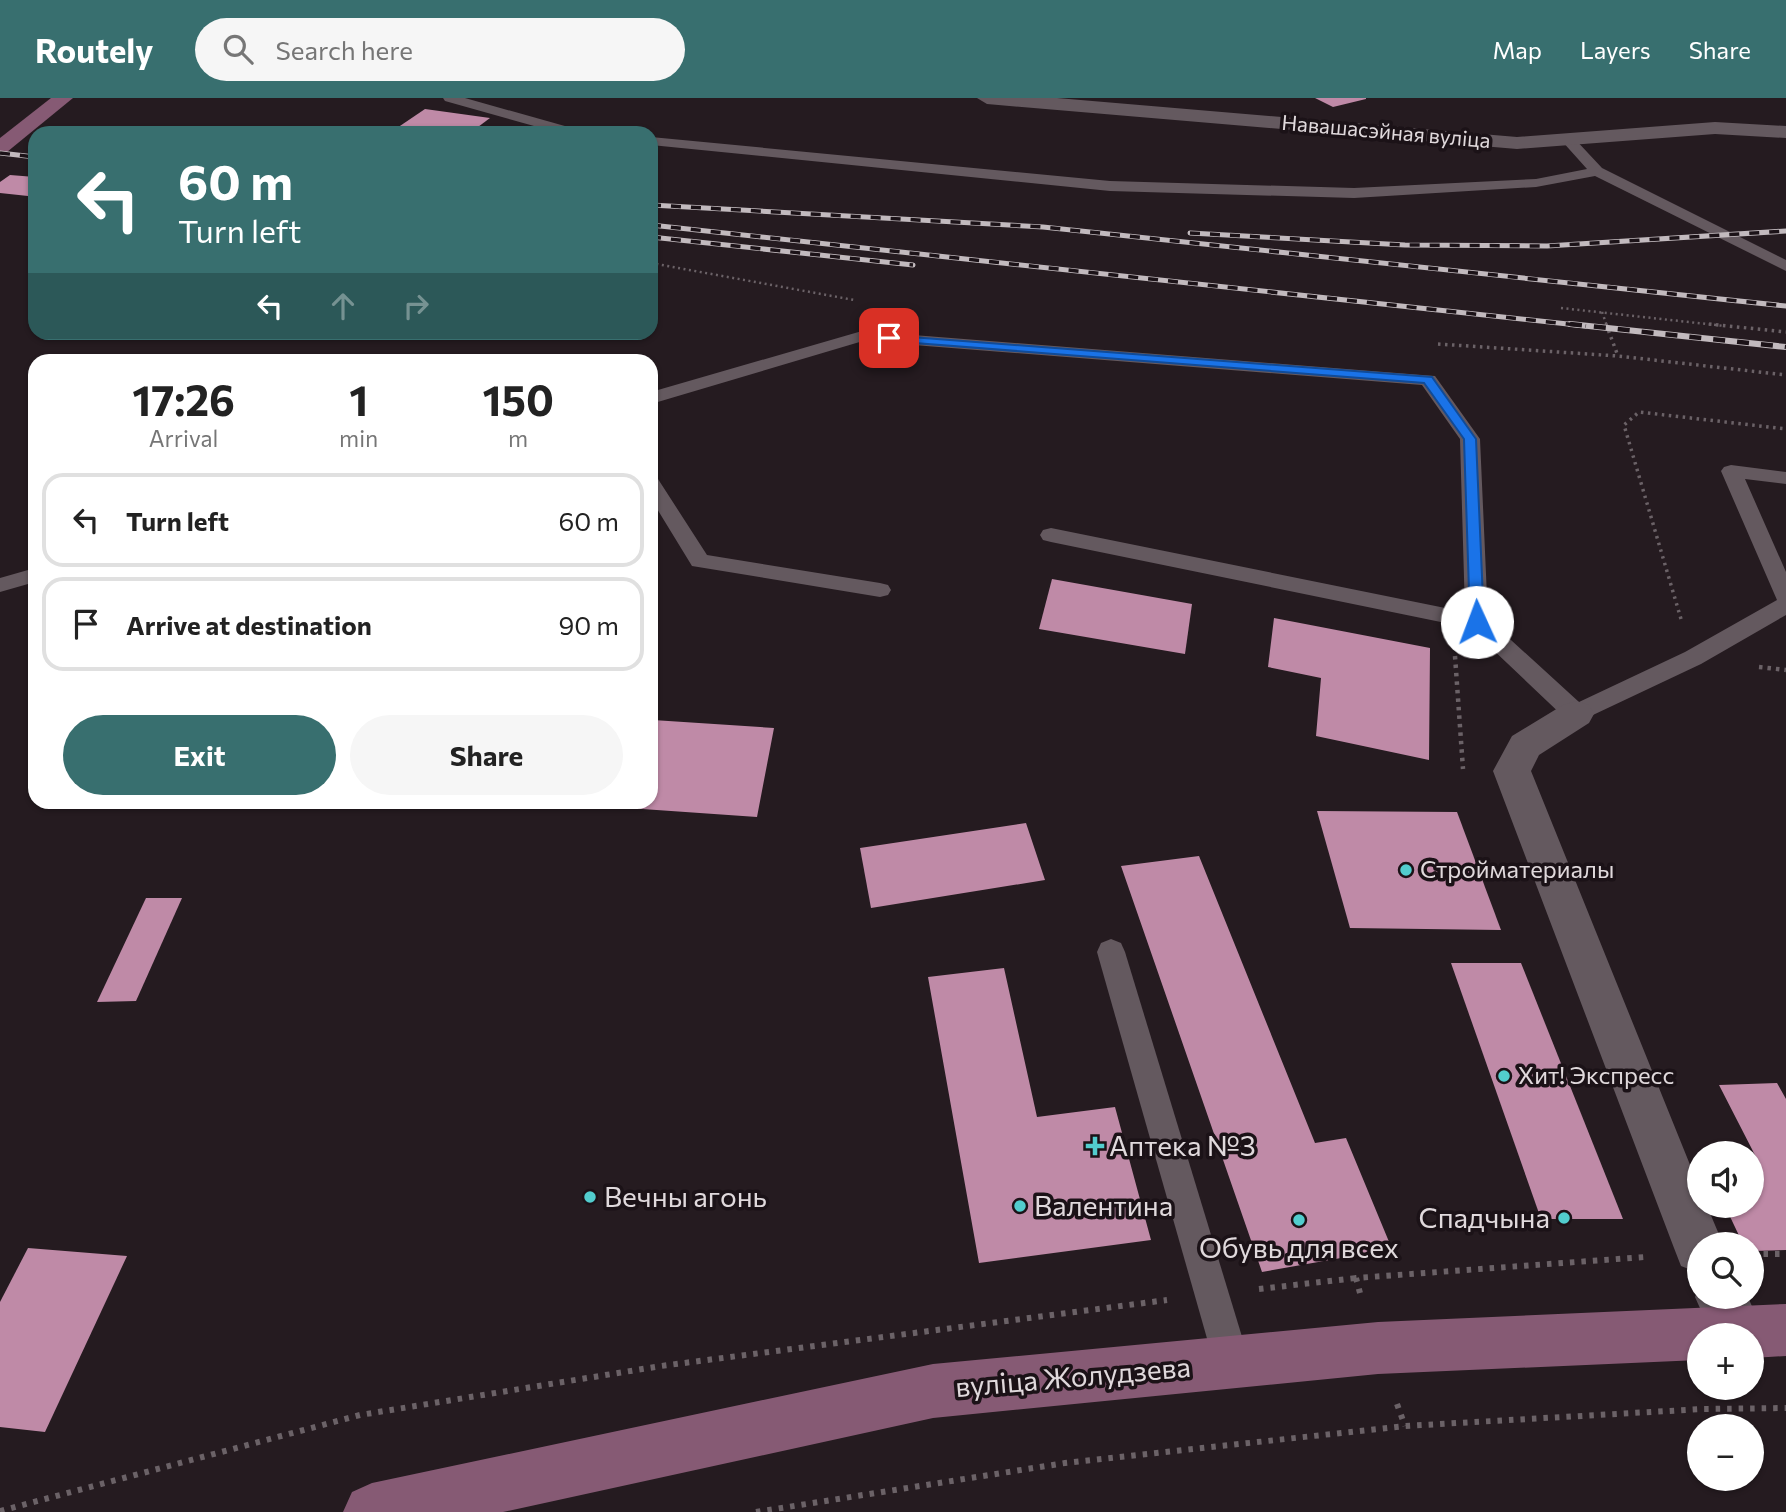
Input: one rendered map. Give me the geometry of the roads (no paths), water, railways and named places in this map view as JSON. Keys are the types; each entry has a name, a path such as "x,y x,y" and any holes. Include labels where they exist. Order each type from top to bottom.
{"main road":[{"path":"0,148 63,98"},
{"name":"вуліца Жолудзева","path":"372,1512 933,1391 1378,1348 1748,1320"}],"street":[{"name":"Навашасэйная вуліца","path":"987,98 1517,143 1715,128 1786,132"},
{"path":"1576,714 1525,746 1512,771 1693,1232"}],"lane":[{"path":"450,98 549,126"},
{"path":"1568,140 1597,172 1786,266"},
{"path":"658,142 1110,186 1354,194 1536,183 1597,172"},
{"path":"658,396 862,336 1428,380 1470,439 1477,622"},
{"path":"1786,478 1731,471 1786,597"},
{"path":"658,494 699,561 880,590"},
{"path":"1051,535 1477,622 1576,714 1693,658 1786,605"},
{"path":"0,585 28,577"},
{"path":"1111,952 1232,1363"}],"railway":[{"path":"0,153 28,156"},
{"path":"658,205 1043,227 1786,306"},
{"path":"658,226 1586,326"},
{"path":"1190,233 1405,245 1547,246 1786,231"},
{"path":"658,238 913,265"},
{"path":"1570,324 1786,347"}],"place":[{"name":"Стройматериалы","path":"1406,870"},
{"name":"Хит! Экспресс","path":"1504,1076"},
{"name":"Аптека №3","path":"1095,1146"},
{"name":"Вечны агонь","path":"590,1197"},
{"name":"Валентина","path":"1020,1206"},
{"name":"Спадчына","path":"1564,1218"},
{"name":"Обувь для всех","path":"1299,1220"}]}
